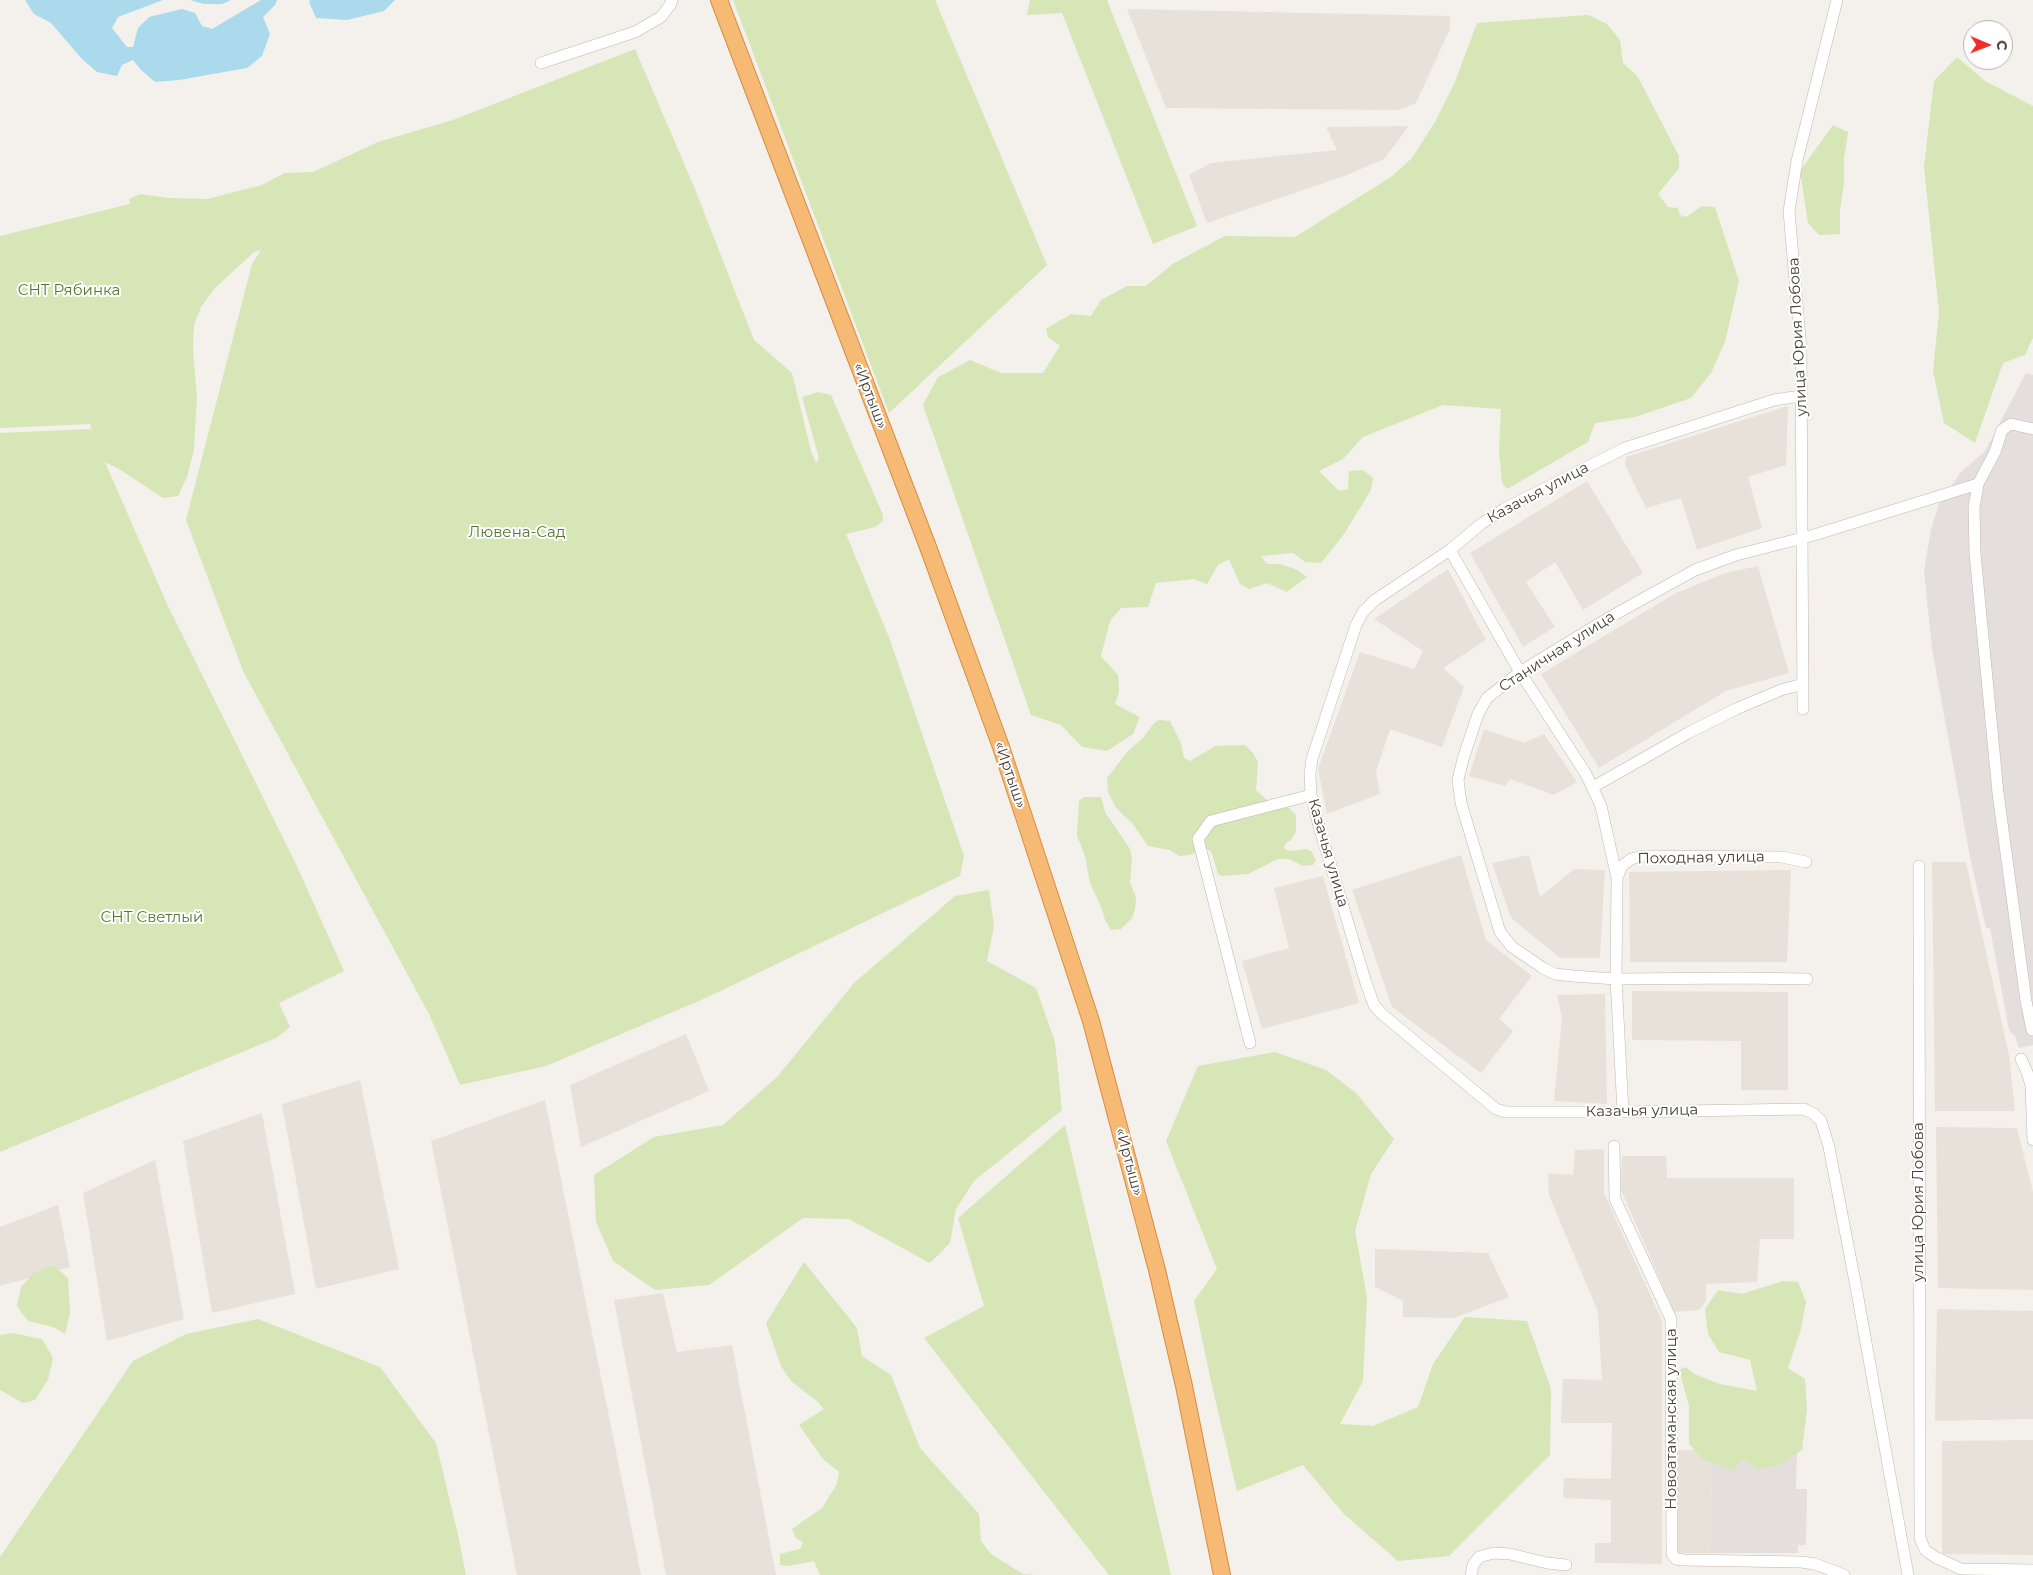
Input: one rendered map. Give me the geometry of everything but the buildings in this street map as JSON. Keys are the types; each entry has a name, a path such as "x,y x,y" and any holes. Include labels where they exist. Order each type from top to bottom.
{"highway":[{"name":"«Иртыш»","path":"719,0 935,565 1001,747 1091,1021 1157,1270 1184,1386 1222,1575"}],"street":[{"path":"541,64 635,32 661,17 670,6 672,0"},
{"name":"улица Юрия Лобова","path":"1803,709 1801,350 1790,211 1797,161 1836,0"},
{"name":"Казачья улица","path":"1801,396 1774,400 1625,448 1504,509 1481,524 1450,550 1374,600 1363,612 1356,625 1312,759 1310,774 1311,795 1374,1005 1382,1014 1496,1109 1505,1112 1804,1109 1814,1114 1821,1121 1829,1147 1908,1575"},
{"path":"2032,1030 2026,1001 1998,793 1975,554 1974,507 1978,484 1989,464 2002,430 2011,424 2033,429"},
{"name":"Станичная улица","path":"1808,979 1616,979 1555,974 1512,948 1500,932 1461,803 1458,780 1478,714 1487,698 1520,672 1612,616 1695,570 1736,555 1802,538 1978,484"},
{"name":"Походная улица","path":"1450,550 1520,672 1593,787 1601,806 1617,878"},
{"path":"1593,787 1688,733 1736,709 1781,690 1803,684"},
{"path":"1250,1042 1198,839 1211,821 1311,795"},
{"name":"Походная улица","path":"1617,878 1622,866 1631,859 1643,856 1782,857 1806,862"},
{"name":"улица Юрия Лобова","path":"1919,866 1920,1538 1925,1550 1942,1561 1960,1569 2033,1570"},
{"path":"1617,878 1616,979 1623,1112"},
{"path":"2021,1059 2031,1085 2033,1140"},
{"name":"Новоатаманская улица","path":"1614,1146 1615,1199 1671,1319 1672,1554 1676,1559 1684,1560 1801,1562 1815,1564 1843,1575"},
{"path":"1471,1575 1473,1565 1480,1557 1493,1553 1510,1554 1547,1563 1566,1565"}],"shaded area":[{"path":"1127,9 1450,16 1450,29 1416,103 1398,110 1166,108"},
{"path":"1409,126 1384,159 1347,175 1207,223 1189,175 1211,163 1337,150 1326,127"},
{"path":"2026,373 2033,375 2033,1045 2019,1048 2015,1036 2009,1030 1990,928 1986,928 1970,857 1932,649 1924,571 1931,529 1939,504 1960,473 1985,451"},
{"path":"1788,406 1786,465 1748,477 1762,528 1697,550 1681,498 1646,508 1625,465 1626,457"},
{"path":"1587,481 1643,573 1583,610 1555,562 1526,582 1555,627 1523,647 1470,553"},
{"path":"1758,566 1789,673 1726,691 1599,768 1541,674 1676,593 1725,573"},
{"path":"1448,569 1486,640 1443,668 1464,687 1442,747 1390,729 1376,772 1380,794 1327,814 1318,769 1360,652 1414,669 1423,651 1374,619"},
{"path":"1484,729 1524,743 1544,734 1577,782 1554,795 1510,779 1506,786 1469,776"},
{"path":"1461,855 1486,940 1532,976 1499,1019 1513,1031 1481,1073 1392,1007 1352,890"},
{"path":"1529,855 1540,897 1574,869 1605,870 1600,958 1560,958 1511,918 1492,863"},
{"path":"1932,862 1966,862 2009,1055 2015,1111 1935,1111"},
{"path":"1791,870 1787,962 1630,962 1629,872"},
{"path":"1323,876 1359,1003 1262,1029 1242,961 1289,948 1274,888"},
{"path":"1632,991 1788,992 1788,1090 1741,1090 1741,1041 1632,1040"},
{"path":"1605,994 1607,1104 1554,1101 1562,1018 1557,995"},
{"path":"686,1034 709,1091 581,1147 570,1085"},
{"path":"360,1080 399,1269 316,1289 282,1104"},
{"path":"545,1100 641,1575 517,1575 431,1141"},
{"path":"262,1113 295,1294 212,1313 183,1141"},
{"path":"1936,1127 2017,1128 2033,1192 2033,1290 1938,1288"},
{"path":"1604,1149 1604,1193 1662,1321 1662,1564 1595,1563 1595,1543 1611,1543 1611,1500 1563,1498 1564,1478 1611,1479 1612,1423 1561,1423 1563,1379 1602,1380 1598,1312 1549,1195 1548,1173 1573,1175 1575,1150"},
{"path":"1622,1156 1666,1156 1667,1178 1794,1178 1794,1239 1760,1239 1757,1282 1706,1284 1706,1301 1699,1310 1674,1312 1621,1190"},
{"path":"155,1160 184,1319 107,1341 83,1193"},
{"path":"58,1205 70,1267 0,1286 0,1227"},
{"path":"1375,1249 1488,1253 1509,1297 1454,1318 1403,1317 1403,1301 1375,1287"},
{"path":"663,1293 677,1352 732,1345 776,1575 666,1575 614,1300"},
{"path":"1937,1309 2033,1311 2033,1419 1935,1421"},
{"path":"2033,1440 2033,1555 1942,1554 1942,1441"},
{"path":"1678,1450 1712,1450 1711,1553 1677,1553"},
{"path":"1712,1450 1797,1450 1796,1489 1807,1489 1806,1545 1798,1545 1798,1553 1711,1553"}],"green space":[{"path":"733,0 935,0 1047,265 889,413"},
{"path":"1030,0 1107,0 1197,226 1153,244 1062,13 1027,15"},
{"path":"1588,15 1607,24 1620,40 1623,63 1638,77 1679,156 1679,168 1658,194 1668,207 1678,208 1680,215 1686,217 1702,206 1715,207 1739,281 1725,342 1711,373 1691,398 1635,417 1595,423 1588,442 1507,489 1502,483 1499,451 1501,409 1443,405 1363,437 1343,459 1319,471 1339,491 1348,489 1349,471 1363,470 1373,478 1371,490 1344,534 1321,563 1305,562 1293,553 1261,556 1267,564 1280,564 1295,569 1307,577 1287,592 1267,583 1249,589 1240,584 1229,559 1218,565 1207,584 1194,579 1156,583 1148,607 1121,608 1110,621 1101,656 1118,675 1119,692 1115,704 1140,717 1133,734 1107,751 1082,747 1061,725 1031,715 923,405 938,377 970,360 1001,373 1043,373 1060,346 1048,337 1046,329 1071,314 1091,316 1101,300 1127,286 1146,286 1174,263 1225,236 1295,237 1391,177 1412,158 1435,122 1455,82 1477,23"},
{"name":"Лювена-Сад","path":"635,49 695,189 754,340 792,373 811,451 816,463 819,458 802,397 818,392 831,395 883,515 883,521 875,527 846,534 890,640 964,856 960,876 708,997 546,1066 460,1085 429,1014 243,671 186,520 252,264 261,250 254,252 216,287 201,307 194,325 193,351 197,396 194,450 187,477 178,496 163,498 105,462 167,604 295,862 344,971 279,1003 290,1027 276,1038 0,1152 0,433 92,430 90,424 0,428 0,236 130,204 129,199 140,194 168,198 207,199 262,185 285,173 313,172 378,142 453,120"},
{"path":"1957,57 1963,62 1963,70 1972,70 1985,81 2033,106 2033,338 2025,355 2003,363 1975,443 1944,423 1933,371 1939,312 1924,167 1934,81"},
{"path":"1833,125 1848,132 1840,210 1840,234 1819,235 1808,223 1800,171"},
{"path":"1159,720 1170,721 1181,743 1184,758 1190,761 1216,746 1245,745 1258,762 1256,790 1267,800 1289,808 1296,815 1296,831 1284,848 1289,851 1307,849 1312,852 1316,860 1313,865 1303,866 1289,859 1278,859 1248,874 1223,876 1218,874 1212,853 1208,849 1179,856 1170,850 1148,846 1132,823 1116,808 1108,792 1107,778 1129,750"},
{"path":"1084,797 1101,797 1105,812 1130,849 1132,859 1130,882 1136,898 1135,909 1132,918 1121,929 1111,930 1090,883 1085,856 1077,836 1079,801"},
{"path":"989,890 994,926 987,961 1036,988 1055,1042 1062,1110 974,1181 956,1209 950,1243 930,1263 849,1219 803,1218 709,1285 655,1290 613,1261 596,1222 594,1175 654,1137 723,1125 778,1076 854,983 955,896"},
{"path":"1275,1052 1326,1070 1356,1093 1394,1139 1371,1174 1355,1231 1367,1297 1363,1381 1340,1424 1373,1426 1418,1407 1433,1364 1465,1317 1527,1321 1551,1389 1550,1455 1449,1556 1398,1561 1344,1514 1303,1465 1237,1491 1194,1301 1217,1269 1166,1141 1198,1066"},
{"path":"1065,1125 1171,1575 1109,1575 924,1338 984,1306 958,1218"},
{"path":"804,1262 857,1328 862,1356 891,1375 920,1448 979,1514 981,1541 991,1554 1023,1574 1036,1575 820,1575 814,1561 788,1566 780,1565 780,1554 800,1549 803,1542 796,1538 792,1529 822,1508 837,1484 839,1472 823,1459 799,1425 824,1409 791,1381 781,1366 766,1323"},
{"path":"53,1265 68,1278 70,1313 65,1334 53,1327 28,1321 17,1306 21,1287 34,1273"},
{"path":"1783,1281 1798,1282 1806,1302 1801,1329 1788,1368 1805,1379 1807,1409 1802,1450 1780,1465 1758,1469 1742,1459 1733,1471 1704,1460 1689,1444 1689,1406 1679,1370 1686,1367 1694,1374 1720,1384 1757,1391 1750,1360 1719,1352 1708,1334 1705,1309 1718,1290 1742,1294"},
{"path":"258,1319 380,1367 436,1443 466,1575 0,1575 0,1557 133,1361 186,1334"},
{"path":"12,1333 42,1339 53,1358 48,1380 35,1400 23,1403 0,1390 0,1335"}],"water":[{"path":"25,0 163,0 118,17 112,28 127,47 133,47 138,28 149,17 182,9 195,13 202,26 212,29 261,0 277,0 275,5 263,17 270,34 262,56 247,68 179,80 155,82 133,60 122,65 117,76 97,72 82,59 51,23 34,14"},
{"path":"190,0 231,0 222,4 204,4"},
{"path":"310,0 395,0 384,11 347,20 316,18 309,2"}],"park label":[{"name":"СНТ Рябинка","path":"69,291"},
{"name":"СНТ Светлый","path":"152,918"}]}
